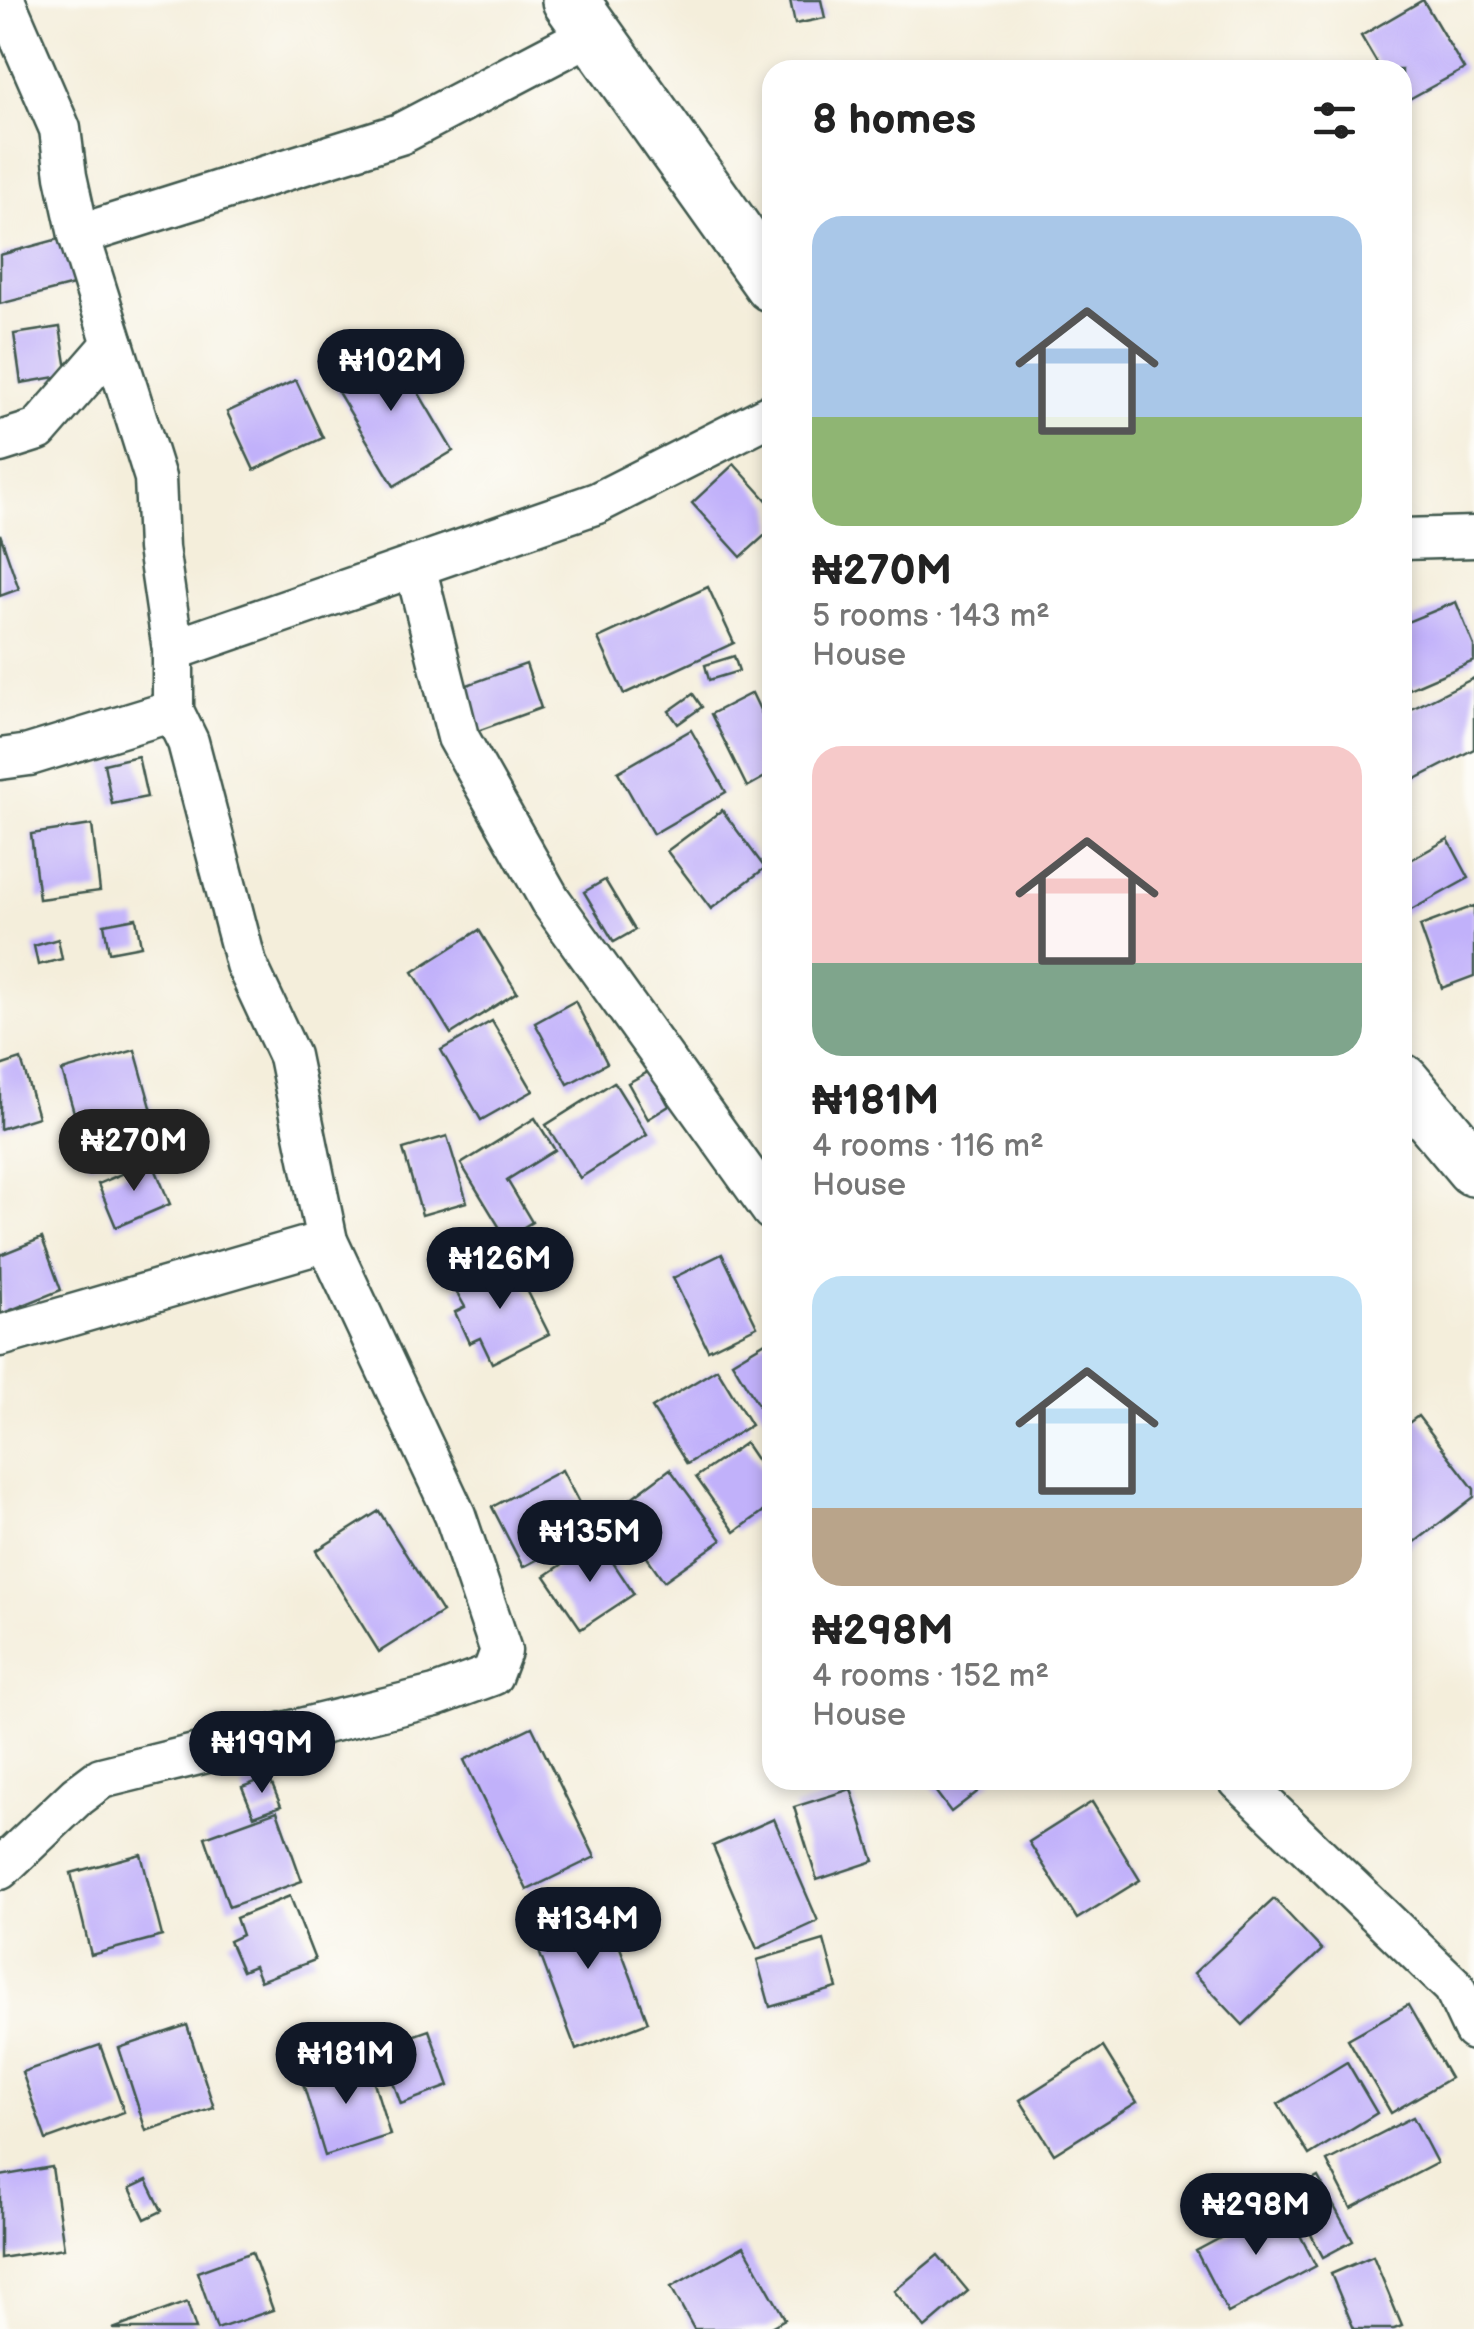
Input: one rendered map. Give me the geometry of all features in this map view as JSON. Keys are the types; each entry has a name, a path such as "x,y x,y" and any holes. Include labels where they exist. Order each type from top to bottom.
{"main road":[{"path":"582,16 762,270"},
{"path":"1412,1094 1474,1168"}],"street":[{"path":"0,1869 77,1796 102,1778 434,1696 492,1675 501,1651 455,1516 327,1241 289,1056 246,964 188,742 173,711 174,650 158,548 155,478 79,236 60,129 4,0"},
{"path":"79,236 400,134 582,16"},
{"path":"0,442 38,430 113,344"},
{"path":"174,650 596,503 762,419"},
{"path":"1412,538 1474,538"},
{"path":"415,566 458,737 550,900 762,1196"},
{"path":"0,759 30,755 173,711"},
{"path":"0,1336 327,1241"},
{"path":"1251,1790 1464,1980 1474,2030"}],"building":[{"path":"790,0 821,0 825,18 795,24"},
{"path":"1423,0 1464,69 1412,98 1412,60 1375,60 1361,36"},
{"path":"66,237 77,284 0,304 0,255"},
{"path":"60,327 68,375 21,383 14,334"},
{"path":"388,341 453,451 394,486 329,377"},
{"path":"296,380 323,438 254,470 227,412"},
{"path":"734,464 762,495 762,538 741,557 692,503"},
{"path":"0,534 19,589 0,596"},
{"path":"708,587 734,643 624,694 598,638"},
{"path":"1456,602 1474,646 1474,661 1412,688 1412,620"},
{"path":"734,656 739,671 709,680 705,665"},
{"path":"526,664 541,708 472,733 456,689"},
{"path":"1474,678 1474,749 1412,781 1412,709"},
{"path":"752,693 762,714 762,779 747,787 711,714"},
{"path":"693,694 702,707 678,724 669,711"},
{"path":"691,730 726,792 653,834 618,772"},
{"path":"138,756 147,797 112,804 104,764"},
{"path":"722,810 762,864 762,870 711,909 667,851"},
{"path":"92,825 100,891 39,899 31,834"},
{"path":"1448,839 1469,878 1412,909 1412,859"},
{"path":"605,880 635,930 614,942 584,892"},
{"path":"1474,906 1474,976 1442,988 1420,926"},
{"path":"136,918 141,946 109,952 104,924"},
{"path":"479,930 517,992 451,1034 413,972"},
{"path":"58,939 62,959 38,965 34,946"},
{"path":"575,1001 607,1063 568,1084 535,1023"},
{"path":"492,1021 533,1091 481,1120 441,1050"},
{"path":"135,1050 161,1143 89,1164 62,1071"},
{"path":"21,1059 38,1117 0,1129 0,1066"},
{"path":"650,1071 669,1106 648,1119 628,1083"},
{"path":"614,1082 647,1135 580,1178 546,1125"},
{"path":"535,1118 555,1150 507,1180 532,1222 506,1238 461,1164"},
{"path":"447,1136 467,1202 422,1215 403,1149"},
{"path":"152,1161 170,1204 116,1227 98,1184"},
{"path":"42,1238 61,1290 1,1314 0,1255"},
{"path":"722,1254 757,1326 708,1350 673,1278"},
{"path":"512,1260 549,1334 492,1363 480,1338 469,1343 455,1312 465,1307 455,1289"},
{"path":"762,1344 762,1412 732,1362"},
{"path":"717,1369 751,1425 687,1464 652,1408"},
{"path":"1418,1416 1474,1489 1474,1497 1412,1544 1412,1420"},
{"path":"745,1443 762,1468 762,1512 735,1532 696,1477"},
{"path":"670,1469 722,1540 664,1581 614,1511"},
{"path":"562,1470 593,1530 523,1567 492,1507"},
{"path":"379,1511 442,1612 379,1652 316,1551"},
{"path":"598,1540 634,1594 581,1629 545,1576"},
{"path":"532,1727 595,1857 527,1890 464,1760"},
{"path":"269,1777 281,1806 254,1816 242,1787"},
{"path":"851,1790 874,1861 817,1880 794,1807"},
{"path":"934,1790 980,1790 951,1812"},
{"path":"1092,1802 1140,1880 1077,1919 1029,1842"},
{"path":"277,1811 302,1881 229,1907 205,1837"},
{"path":"774,1819 818,1921 757,1949 713,1846"},
{"path":"141,1854 162,1936 91,1955 71,1873"},
{"path":"600,1894 648,2022 576,2050 528,1922"},
{"path":"290,1896 315,1960 260,1981 254,1966 242,1971 229,1941 242,1935 236,1918"},
{"path":"1274,1899 1322,1950 1243,2025 1194,1973"},
{"path":"824,1940 837,1988 770,2007 757,1960"},
{"path":"1408,2005 1450,2078 1391,2113 1348,2039"},
{"path":"187,2025 214,2108 146,2131 119,2048"},
{"path":"429,2030 449,2086 401,2104 380,2047"},
{"path":"100,2045 124,2112 46,2140 22,2072"},
{"path":"1103,2047 1137,2102 1054,2154 1020,2100"},
{"path":"367,2059 390,2135 325,2156 302,2080"},
{"path":"1347,2062 1377,2113 1309,2155 1278,2104"},
{"path":"1413,2117 1437,2163 1351,2208 1327,2161"},
{"path":"52,2167 64,2248 0,2258 0,2176"},
{"path":"1318,2177 1353,2241 1323,2257 1289,2193"},
{"path":"147,2180 162,2211 145,2219 130,2188"},
{"path":"1284,2204 1316,2266 1228,2313 1196,2251"},
{"path":"744,2246 785,2319 767,2329 694,2329 671,2287"},
{"path":"252,2252 273,2310 217,2329 197,2272"},
{"path":"938,2255 968,2291 925,2328 894,2291"},
{"path":"1373,2256 1402,2326 1394,2329 1354,2329 1331,2274"},
{"path":"187,2302 196,2329 113,2329"}]}
